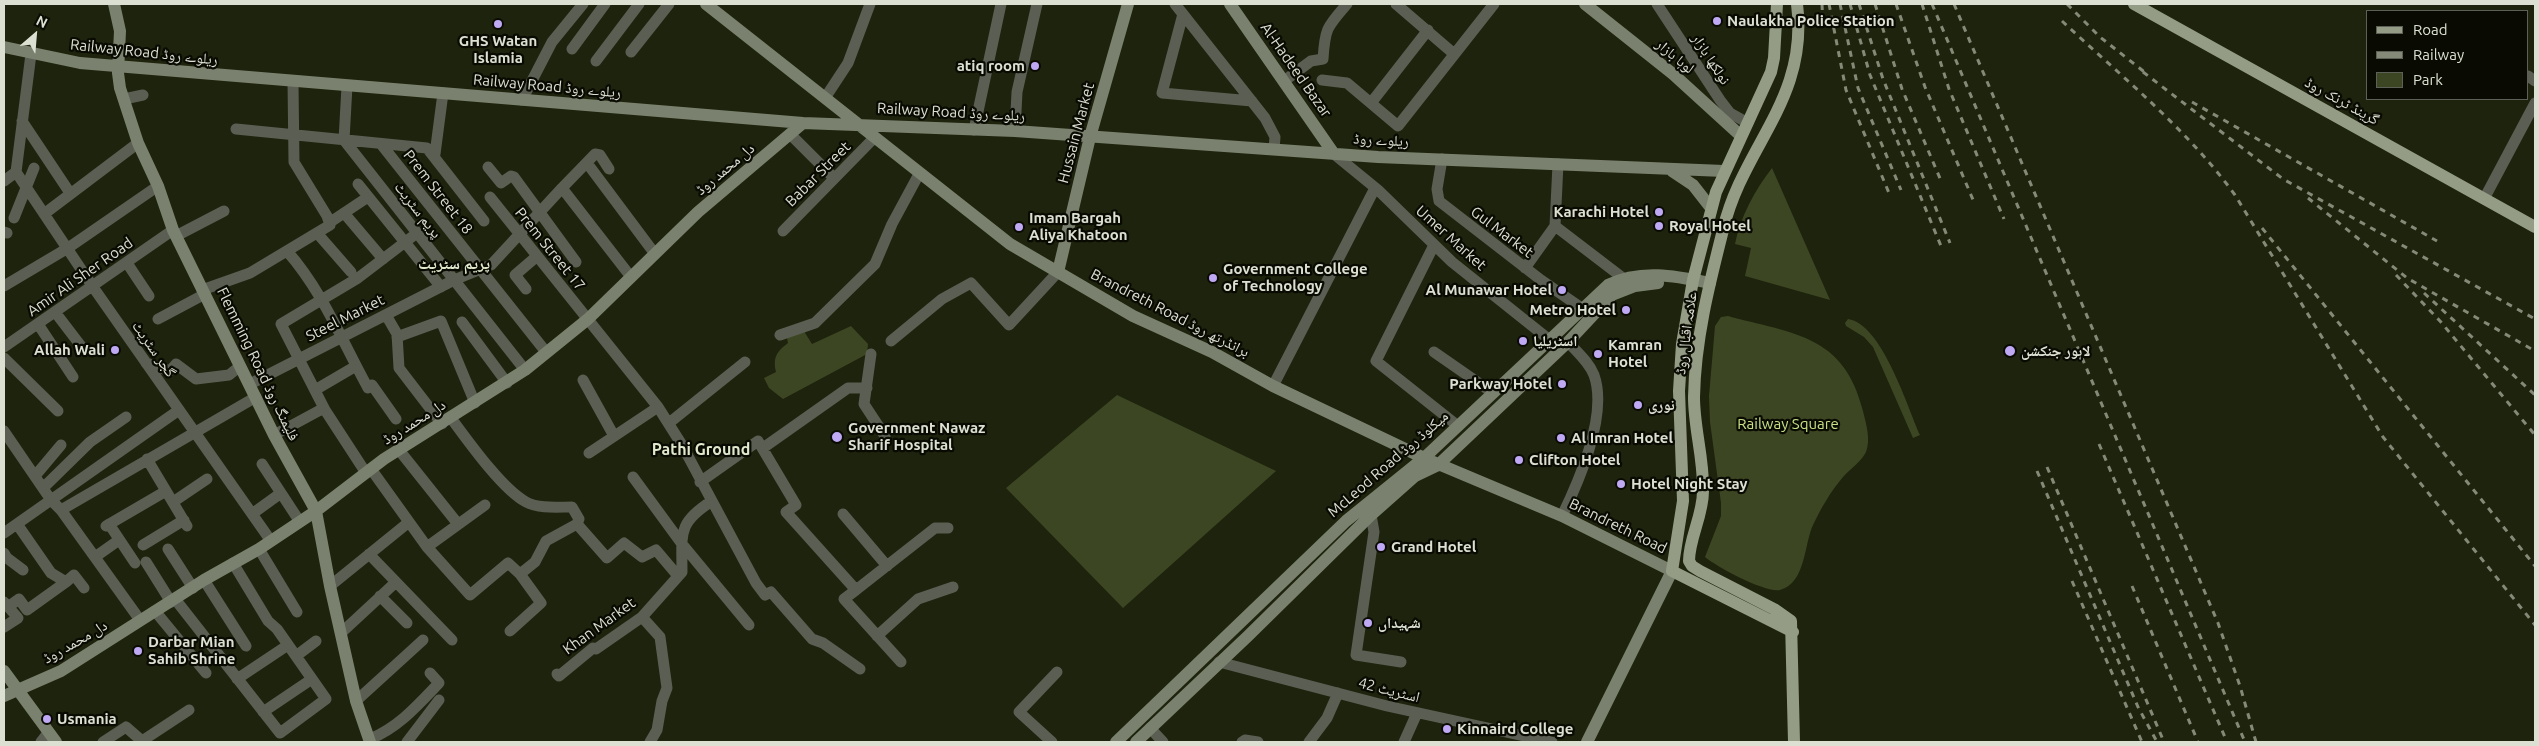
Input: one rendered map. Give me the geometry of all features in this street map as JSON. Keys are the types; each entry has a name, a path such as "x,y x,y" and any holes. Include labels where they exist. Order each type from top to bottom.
{"main road":[{"name":"Flemming Road فلیمنگ روڈ","path":"114,4 120,32 119,80 138,143 158,186 174,233 239,367 250,384 274,435 316,511 330,586 356,701 370,741"},
{"name":"Brandreth Road برانڈرتھ روڈ","path":"707,4 919,174 1010,244 1133,316 1212,352 1273,386 1424,458"},
{"name":"Hussain Market","path":"1058,272 1090,137 1128,4"},
{"name":"Al-Hadeed Bazar","path":"1230,4 1334,154"},
{"name":"لوہا بازار","path":"1585,4 1673,74 1741,136"},
{"name":"علامہ اقبال روڈ","path":"1672,571 1683,501 1679,391 1682,344 1693,284 1711,208 1724,171 1771,72 1774,58 1776,4"},
{"name":"گرینڈ ٹرنک روڈ","path":"2134,4 2535,227"},
{"name":"علامہ اقبال روڈ","path":"1793,632 1791,621 1782,614 1700,571 1692,566 1689,561 1702,511 1703,492 1694,398 1697,350 1709,287 1723,227 1733,198 1788,89 1798,46 1798,7"},
{"name":"Railway Road ریلوے روڈ","path":"4,47 31,54 118,66 293,82 803,123 1015,131 1090,137"},
{"name":"دل محمد روڈ","path":"4,696 61,671 113,640 140,620 204,580 259,549 316,511 399,450 507,383 588,318 698,212 803,123"},
{"name":"ریلوے روڈ","path":"1090,137 1334,154 1724,171"},
{"path":"1670,169 1693,185 1711,208"},
{"name":"McLeod Road میکلوڈ روڈ","path":"1116,742 1236,625 1364,505 1424,458 1551,341 1608,285 1623,278 1654,275 1709,287"},
{"name":"McLeod Road میکلوڈ روڈ","path":"1136,742 1248,636 1371,515 1415,476 1438,465 1568,342 1612,295 1621,290 1651,283 1693,284"},
{"name":"Brandreth Road","path":"1424,458 1562,516 1793,632"},
{"path":"1587,742 1672,571"},
{"path":"1236,625 1248,636"},
{"path":"1793,632 1794,742"},
{"path":"4,671 48,739"}],"street":[{"path":"522,100 552,42 583,4"},
{"path":"572,49 605,4"},
{"path":"596,61 639,4"},
{"path":"631,52 669,4"},
{"path":"825,98 848,62 870,4"},
{"path":"974,130 1001,4"},
{"path":"1015,131 1017,92 1038,4"},
{"path":"1175,4 1265,118 1275,137 1274,149"},
{"path":"1284,81 1310,61 1324,59 1324,35 1327,27 1347,4"},
{"path":"1396,4 1453,52"},
{"path":"1322,80 1347,83 1398,126 1453,52 1494,4"},
{"name":"نولکھا بازار","path":"1657,4 1720,100 1730,113 1748,123"},
{"path":"1183,14 1162,93 1252,101"},
{"path":"1371,103 1428,30"},
{"path":"4,181 16,172 31,54"},
{"path":"293,82 294,162 329,223"},
{"path":"344,140 347,86"},
{"path":"434,154 442,94"},
{"path":"124,99 142,95"},
{"path":"2484,199 2535,103"},
{"path":"22,121 70,193"},
{"path":"236,129 428,148 484,221"},
{"path":"790,134 834,178"},
{"name":"Babar Street","path":"783,231 874,138"},
{"name":"پریم سٹریٹ","path":"344,140 525,370"},
{"path":"44,214 138,143"},
{"name":"Prem Street 18","path":"381,144 546,352"},
{"path":"609,169 598,154 587,163 655,254"},
{"name":"Umer Market","path":"1334,154 1375,188 1452,262 1551,341"},
{"name":"Gul Market","path":"1442,159 1437,189 1439,202 1525,268 1583,309"},
{"name":"Steel Market","path":"250,384 454,280 491,265 587,163"},
{"path":"1525,268 1555,226 1558,164"},
{"path":"488,167 501,183 511,176 514,177 538,213 576,262"},
{"path":"14,218 34,168"},
{"path":"4,170 16,172"},
{"name":"گجر سٹریٹ","path":"16,172 93,288 271,541"},
{"path":"780,335 815,323 875,264 892,224 919,174"},
{"path":"358,184 441,287"},
{"path":"4,286 68,248 158,186"},
{"path":"562,188 631,277"},
{"path":"1273,386 1375,188"},
{"path":"158,319 203,292 250,273 288,251 330,225 329,223 368,197"},
{"name":"Prem Street 17","path":"490,197 519,236 588,318 658,407 765,596 770,592 812,639 823,643 860,669"},
{"name":"Amir Ali Sher Road","path":"4,347 174,233 224,211"},
{"path":"344,213 382,259"},
{"path":"1555,226 1623,278"},
{"path":"317,233 351,272"},
{"path":"417,233 323,299 282,324 324,408 368,471 427,547 470,595 508,563 520,574 541,603 510,631"},
{"path":"1434,244 1376,361 1458,426"},
{"path":"288,251 308,274 323,299 368,388 372,385 396,419"},
{"path":"526,289 514,276 536,256"},
{"path":"127,263 149,296"},
{"path":"891,341 942,299 971,283 1009,325 1058,272"},
{"path":"55,312 81,346"},
{"path":"386,315 398,337 399,368 498,478 526,503 548,507 572,507 579,519 577,524 546,541 535,562 520,574"},
{"path":"398,337 441,321 475,403"},
{"path":"462,322 507,383"},
{"path":"38,324 73,377"},
{"path":"1562,516 1583,472 1598,396 1594,375 1585,360 1568,342"},
{"path":"1434,352 1493,393"},
{"path":"871,354 868,388 864,404 884,436"},
{"path":"4,358 58,411"},
{"path":"668,423 745,362"},
{"path":"146,363 170,371 176,364 196,379 229,375 239,367"},
{"path":"315,390 356,366"},
{"path":"583,380 614,436"},
{"path":"762,448 848,388 868,388"},
{"path":"61,510 256,397"},
{"path":"589,453 658,407"},
{"path":"274,435 324,408"},
{"path":"4,533 179,410"},
{"path":"43,488 90,442 126,417"},
{"path":"4,431 51,500 61,510 140,620"},
{"path":"700,482 758,441 796,505 786,512 856,590"},
{"path":"35,476 61,445"},
{"path":"399,450 458,524"},
{"path":"142,545 185,523 147,459"},
{"path":"262,464 300,522"},
{"path":"633,477 682,544 749,625"},
{"path":"173,502 207,479"},
{"path":"166,491 108,525 173,600 280,733 326,699 288,645 268,621 233,563"},
{"path":"252,514 281,493"},
{"path":"577,524 607,558 624,543 642,557 656,550 678,576 682,572 682,536 687,520 712,501"},
{"path":"427,547 485,505"},
{"path":"843,514 887,566"},
{"path":"1371,515 1374,532 1356,655 1401,662"},
{"path":"330,586 409,522"},
{"path":"17,524 51,573 66,582"},
{"path":"901,662 844,599 935,528 948,528"},
{"path":"95,557 120,540"},
{"path":"168,549 193,588"},
{"path":"259,549 297,612"},
{"path":"4,553 7,558 23,570"},
{"path":"369,554 452,640"},
{"path":"4,627 18,618 6,605 19,599 27,610 74,575 84,588"},
{"name":"Khan Market","path":"557,674 560,676 592,648 596,650 642,617 678,576"},
{"path":"204,580 246,646"},
{"path":"341,633 396,582"},
{"path":"877,636 918,599 952,587"},
{"path":"380,596 407,623"},
{"path":"156,611 206,673"},
{"path":"642,617 660,637 667,688 662,701 657,730 650,742"},
{"path":"356,701 423,640"},
{"path":"296,656 316,641"},
{"path":"237,679 288,645"},
{"name":"اسٹریٹ 42","path":"1219,662 1417,713 1552,742"},
{"path":"1052,742 1019,712 1057,672"},
{"path":"370,741 387,732 439,683 430,673"},
{"path":"263,712 312,678"},
{"path":"1309,742 1327,718 1338,693"},
{"path":"407,742 439,700"},
{"path":"103,742 126,726 142,741 190,710"},
{"path":"1404,742 1417,713"},
{"path":"1150,728 1163,742"},
{"path":"1242,742 1245,740 1258,742"}],"green space":[{"path":"1772,168 1830,300 1745,276 1751,248 1735,244 1737,234 1749,204"},
{"name":"Railway Square","path":"1728,316 1794,334 1813,341 1829,352 1843,366 1854,386 1867,426 1868,442 1866,452 1859,462 1843,477 1826,500 1813,525 1803,562 1795,580 1789,586 1780,590 1764,588 1753,584 1730,573 1705,557 1721,516 1721,503 1710,422 1709,396 1715,326 1721,317"},
{"path":"1848,319 1860,324 1872,335 1882,350 1892,368 1920,435 1913,438 1873,347 1864,337 1846,326 1845,323"},
{"path":"851,326 868,344 867,354 783,399 769,388 764,378 776,372 776,356 788,343 786,333 802,328 812,344"},
{"path":"1117,395 1276,471 1123,608 1006,488"}],"railway":[{"path":"1822,4 1823,28"},
{"path":"1829,4 1846,90 1889,193"},
{"path":"1840,4 1858,88 1901,190"},
{"path":"1850,4 1870,75 1941,246"},
{"path":"1859,4 1883,79 1950,243"},
{"path":"1875,4 1902,89 1942,183"},
{"path":"1896,4 1925,87 1974,202"},
{"path":"1922,4 1949,89 2004,219"},
{"path":"1932,4 2245,742"},
{"path":"1954,4 2218,623 2240,686 2256,742"},
{"path":"2067,4 2100,37 2147,74"},
{"path":"2062,21 2175,126 2235,195 2383,437 2535,625"},
{"path":"2143,72 2283,179 2535,319"},
{"path":"2192,102 2437,241"},
{"path":"2308,198 2407,278 2535,351"},
{"path":"2262,228 2535,566"},
{"path":"2396,275 2440,321 2535,435"},
{"path":"2424,293 2535,395"},
{"path":"2099,444 2227,742"},
{"path":"2047,467 2164,742"},
{"path":"2037,471 2138,707 2156,740"},
{"path":"2072,581 2142,742"},
{"path":"2132,586 2198,742"}],"place":[{"name":"Naulakha Police Station","path":"1717,21"},
{"name":"GHS Watan Islamia","path":"498,24"},
{"name":"atiq room","path":"1035,66"},
{"name":"Karachi Hotel","path":"1659,212"},
{"name":"Royal Hotel","path":"1659,226"},
{"name":"Imam Bargah Aliya Khatoon","path":"1019,227"},
{"name":"Government College of Technology","path":"1213,278"},
{"name":"Al Munawar Hotel","path":"1562,290"},
{"name":"Metro Hotel","path":"1626,310"},
{"name":"اسٹریلیا","path":"1523,341"},
{"name":"Allah Wali","path":"115,350"},
{"name":"لاہور جنکشن","path":"2010,351"},
{"name":"Kamran Hotel","path":"1598,354"},
{"name":"Parkway Hotel","path":"1562,384"},
{"name":"نوری","path":"1638,405"},
{"name":"Government Nawaz Sharif Hospital","path":"837,437"},
{"name":"Al Imran Hotel","path":"1561,438"},
{"name":"Clifton Hotel","path":"1519,460"},
{"name":"Hotel Night Stay","path":"1621,484"},
{"name":"Grand Hotel","path":"1381,547"},
{"name":"شہیداں","path":"1368,623"},
{"name":"Darbar Mian Sahib Shrine","path":"138,651"},
{"name":"Usmania","path":"47,719"},
{"name":"Kinnaird College","path":"1447,729"}],"district":[{"name":"پریم سٹریٹ","path":"454,264"},
{"name":"Pathi Ground","path":"701,450"}]}
